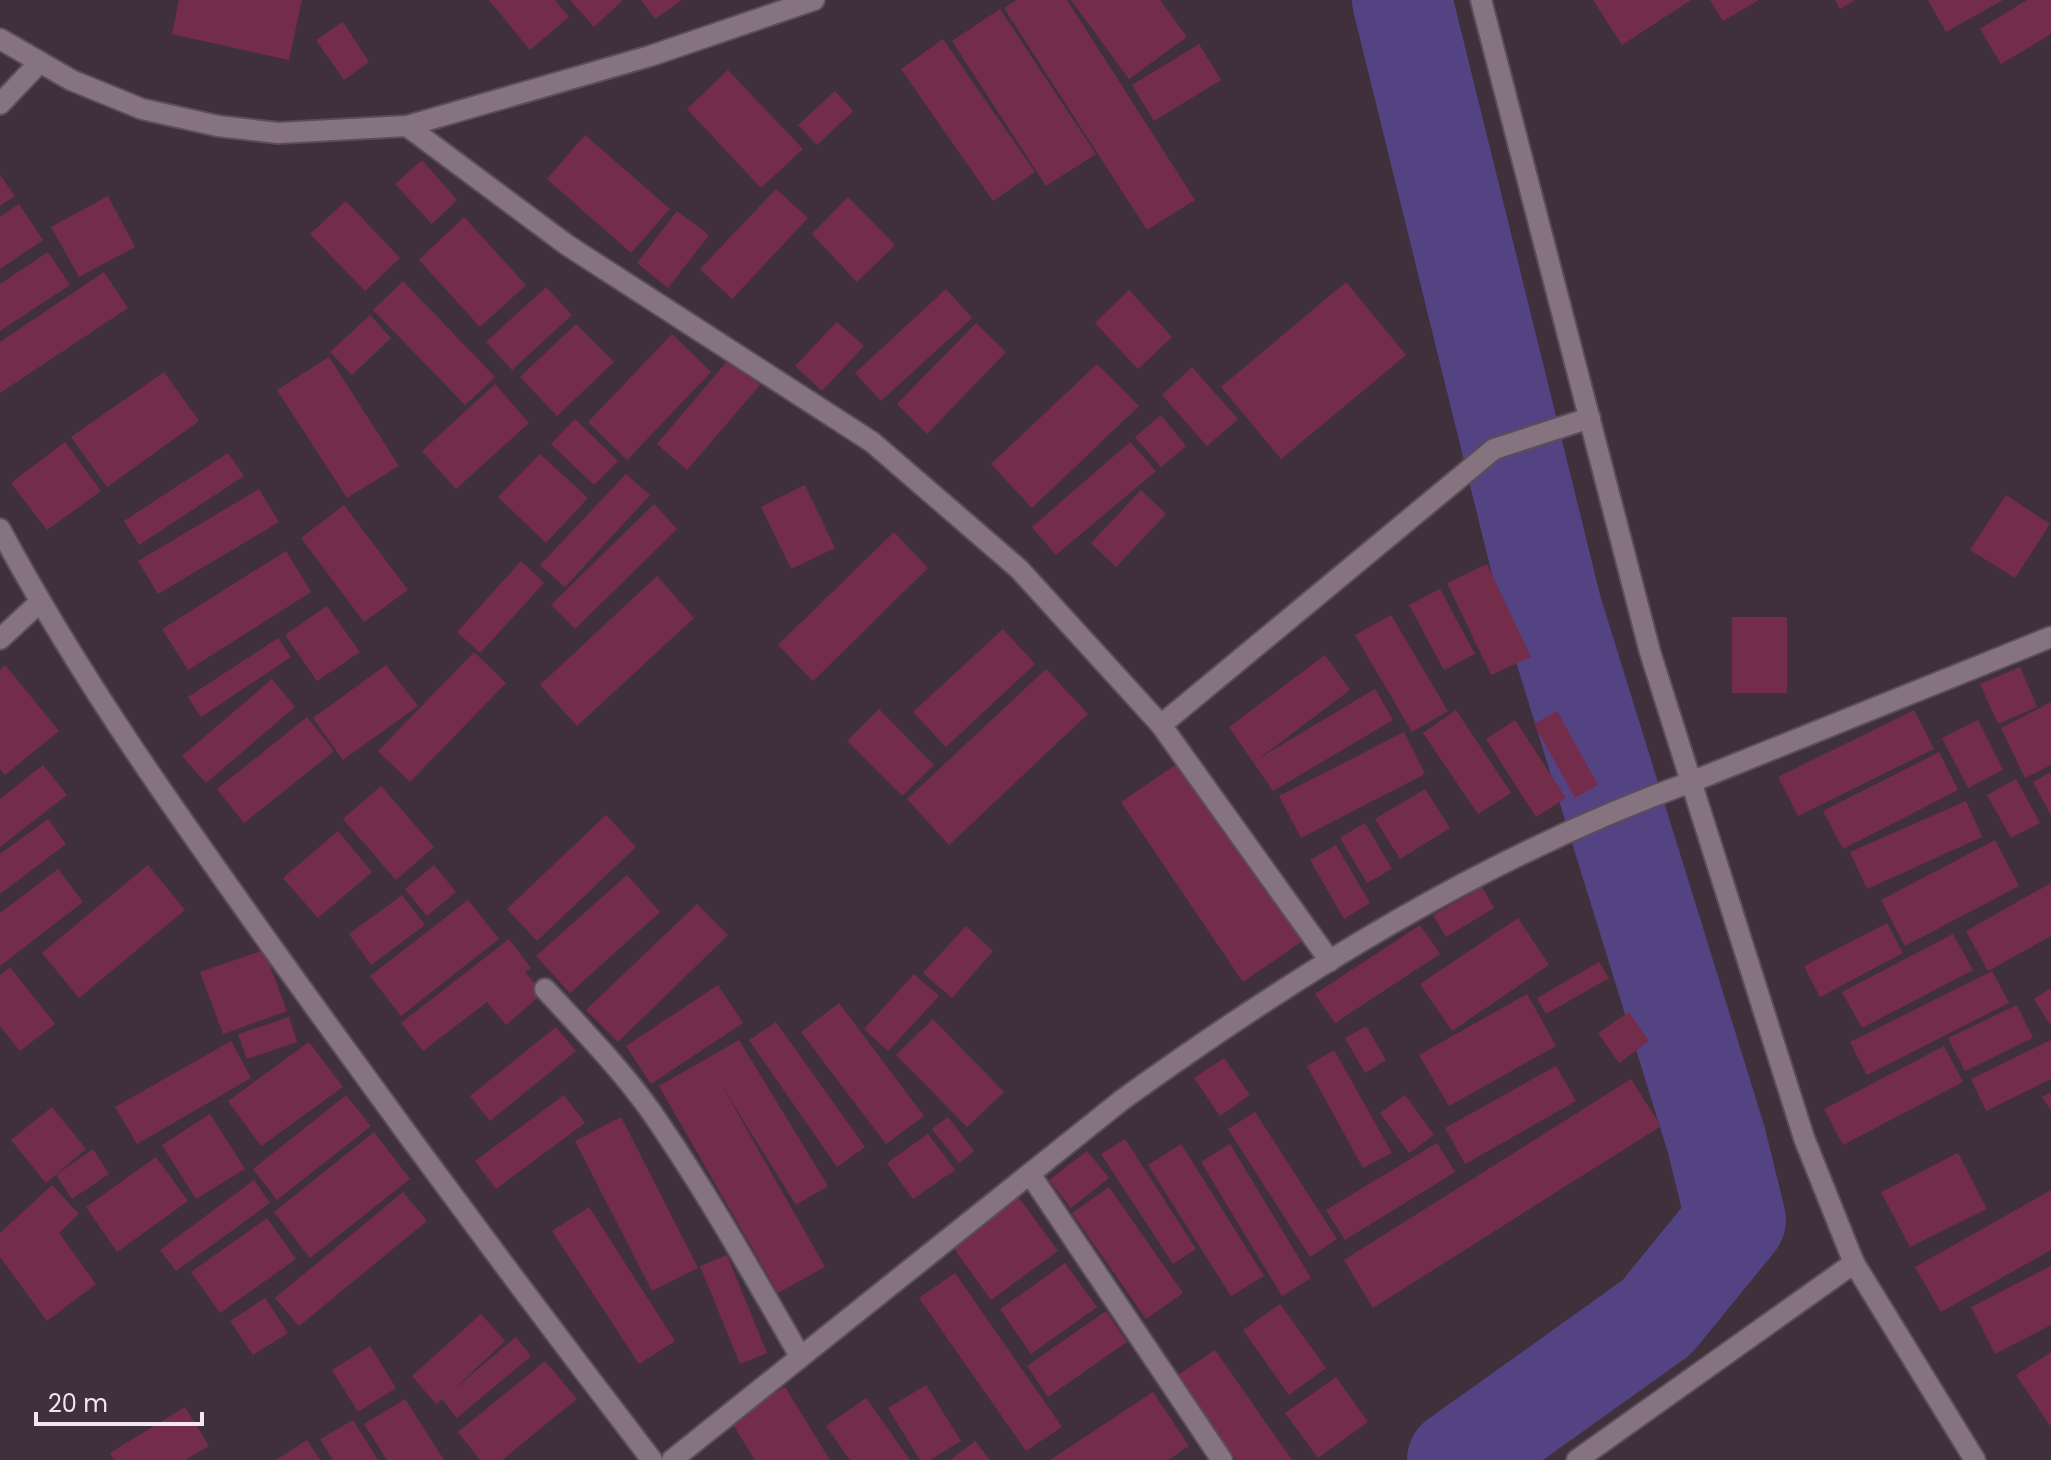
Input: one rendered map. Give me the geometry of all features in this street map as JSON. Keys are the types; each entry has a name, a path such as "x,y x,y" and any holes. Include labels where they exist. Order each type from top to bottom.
{"street":[{"path":"0,39 71,80 142,109 218,126 278,133 407,126 650,56 814,0"},
{"path":"1481,0 1650,652 1804,1138 1854,1263 1975,1460"},
{"path":"0,104 40,62"},
{"path":"407,126 567,245 872,442 1019,569 1161,725 1330,961"},
{"path":"1161,725 1463,473 1506,443 1590,418"},
{"path":"0,529 39,603 181,819 496,1256 652,1460"},
{"path":"0,639 39,603"},
{"path":"672,1460 1192,1049 1330,961 1454,891 1605,815 2051,637"},
{"path":"545,989 604,1053 649,1109 721,1219 800,1356"},
{"path":"1030,1174 1222,1460"},
{"path":"1577,1460 1854,1263"}],"building":[{"path":"179,0 302,0 289,60 172,34"},
{"path":"489,0 555,0 569,17 530,50"},
{"path":"570,0 623,0 594,27"},
{"path":"641,0 682,0 655,19"},
{"path":"1017,0 1067,0 1195,200 1147,230 1004,8"},
{"path":"1071,0 1160,0 1187,37 1129,79"},
{"path":"1593,0 1691,0 1622,45"},
{"path":"1710,0 1759,0 1723,21"},
{"path":"1835,0 1855,0 1840,9"},
{"path":"1928,0 2003,0 1946,32"},
{"path":"2027,0 2051,0 2051,34 2001,64 1980,29"},
{"path":"1000,9 1096,154 1046,186 952,41"},
{"path":"343,22 369,62 344,80 316,40"},
{"path":"943,39 1035,172 993,201 901,69"},
{"path":"1199,44 1221,80 1154,121 1132,85"},
{"path":"728,70 803,149 761,188 687,109"},
{"path":"835,91 853,111 817,145 798,125"},
{"path":"585,135 670,209 631,253 547,179"},
{"path":"422,160 457,200 432,224 395,184"},
{"path":"0,175 15,196 0,206"},
{"path":"776,189 808,218 732,299 700,269"},
{"path":"108,196 135,247 79,277 51,227"},
{"path":"848,197 895,245 857,282 812,234"},
{"path":"346,201 400,258 365,291 310,234"},
{"path":"19,204 43,240 0,269 0,217"},
{"path":"677,211 709,235 668,288 637,263"},
{"path":"464,217 526,285 480,327 419,260"},
{"path":"48,252 70,285 0,331 0,284"},
{"path":"104,272 128,308 0,393 0,342"},
{"path":"403,281 495,377 465,405 373,310"},
{"path":"1346,282 1406,355 1281,459 1221,387"},
{"path":"546,287 572,315 512,370 486,342"},
{"path":"946,289 972,318 881,401 855,373"},
{"path":"1129,290 1172,337 1138,369 1095,323"},
{"path":"370,315 391,338 352,375 330,352"},
{"path":"837,322 864,346 822,391 795,366"},
{"path":"976,323 1006,352 927,434 897,404"},
{"path":"576,324 614,362 557,416 520,377"},
{"path":"672,334 711,372 627,460 588,422"},
{"path":"329,357 399,466 347,498 277,390"},
{"path":"729,359 760,385 687,470 657,444"},
{"path":"1097,364 1139,406 1032,508 991,464"},
{"path":"1192,367 1238,419 1207,446 1162,395"},
{"path":"164,372 199,421 107,487 71,437"},
{"path":"495,384 529,423 456,489 422,451"},
{"path":"1161,415 1186,446 1161,467 1135,437"},
{"path":"575,419 618,461 594,485 551,444"},
{"path":"65,442 101,491 47,530 11,483"},
{"path":"1130,442 1156,471 1056,555 1032,527"},
{"path":"228,453 244,476 139,545 124,521"},
{"path":"540,454 588,498 546,543 498,497"},
{"path":"626,474 650,495 565,587 540,565"},
{"path":"805,485 835,548 791,569 761,507"},
{"path":"259,489 279,522 158,594 138,561"},
{"path":"1141,490 1166,514 1116,567 1091,543"},
{"path":"2006,495 2050,524 2015,578 1970,550"},
{"path":"654,504 677,529 575,629 551,605"},
{"path":"344,505 408,590 364,622 301,538"},
{"path":"894,532 928,568 813,681 778,645"},
{"path":"286,551 311,592 188,670 162,629"},
{"path":"521,561 544,583 480,653 457,632"},
{"path":"1487,564 1531,657 1491,675 1447,583"},
{"path":"657,576 694,618 577,726 540,685"},
{"path":"1440,589 1475,654 1444,670 1409,605"},
{"path":"327,606 360,652 317,681 285,635"},
{"path":"1391,615 1448,711 1412,732 1355,635"},
{"path":"1732,617 1787,617 1787,693 1732,693"},
{"path":"1003,629 1035,664 946,747 913,712"},
{"path":"278,638 291,657 201,717 188,697"},
{"path":"474,652 506,683 410,782 378,751"},
{"path":"1325,655 1350,690 1258,759 1375,689 1393,720 1273,791 1229,727"},
{"path":"5,665 59,731 5,775 0,769 0,670"},
{"path":"386,665 418,706 343,760 313,718"},
{"path":"2020,667 2037,707 1998,724 1980,684"},
{"path":"1046,669 1088,714 949,845 907,799"},
{"path":"272,679 295,707 206,783 182,756"},
{"path":"2051,702 2051,765 2025,778 2001,728"},
{"path":"879,709 934,765 902,796 847,741"},
{"path":"1456,710 1511,793 1478,814 1423,733"},
{"path":"1914,710 1934,749 1798,816 1778,777"},
{"path":"1557,711 1598,785 1575,798 1534,724"},
{"path":"307,717 334,751 244,823 217,789"},
{"path":"1515,720 1566,798 1536,817 1486,739"},
{"path":"1978,720 2003,770 1968,788 1942,738"},
{"path":"1404,732 1425,774 1301,838 1279,796"},
{"path":"1939,752 1958,790 1843,849 1823,811"},
{"path":"1181,761 1304,940 1243,982 1121,802"},
{"path":"43,765 67,795 0,847 0,799"},
{"path":"2051,772 2051,815 2033,782"},
{"path":"2016,779 2040,823 2011,838 1987,795"},
{"path":"381,786 434,847 396,880 343,819"},
{"path":"1425,789 1450,828 1400,859 1375,819"},
{"path":"1966,801 1982,837 1867,889 1850,852"},
{"path":"606,815 636,847 537,941 507,909"},
{"path":"48,819 66,844 0,894 0,854"},
{"path":"1365,823 1392,869 1367,883 1340,838"},
{"path":"338,831 372,872 318,918 283,878"},
{"path":"1995,840 2019,886 1905,946 1881,900"},
{"path":"1336,845 1370,903 1344,919 1310,860"},
{"path":"148,865 185,910 79,998 42,953"},
{"path":"434,865 456,892 427,916 405,889"},
{"path":"58,869 83,902 0,966 0,913"},
{"path":"627,875 660,912 570,993 536,956"},
{"path":"2051,883 2051,936 1988,971 1966,931"},
{"path":"1482,887 1494,908 1446,937 1433,915"},
{"path":"402,895 425,925 371,965 349,934"},
{"path":"468,900 499,939 401,1016 370,976"},
{"path":"697,904 728,935 618,1042 586,1010"},
{"path":"1518,918 1549,965 1452,1031 1420,984"},
{"path":"1887,923 1903,953 1820,997 1804,966"},
{"path":"1420,925 1440,954 1335,1023 1315,994"},
{"path":"966,926 993,951 952,998 923,973"},
{"path":"1953,934 1973,970 1862,1028 1842,992"},
{"path":"509,939 531,968 525,972 543,993 506,1025 487,1002 423,1051 401,1023"},
{"path":"264,950 287,1011 223,1034 200,972"},
{"path":"1599,962 1609,978 1546,1014 1537,998"},
{"path":"10,967 55,1024 20,1051 0,1026 0,975"},
{"path":"1992,971 2009,1003 1867,1075 1850,1042"},
{"path":"914,974 939,996 888,1051 864,1029"},
{"path":"718,985 743,1023 651,1084 626,1046"},
{"path":"2051,988 2051,1026 2034,999"},
{"path":"1527,994 1556,1046 1449,1106 1419,1055"},
{"path":"839,1003 924,1116 886,1144 801,1032"},
{"path":"2017,1005 2033,1038 1965,1071 1948,1038"},
{"path":"1629,1012 1649,1041 1619,1063 1598,1033"},
{"path":"289,1017 297,1042 247,1059 238,1034"},
{"path":"933,1019 1004,1092 967,1127 896,1055"},
{"path":"776,1022 865,1147 837,1167 749,1040"},
{"path":"1366,1026 1386,1060 1365,1073 1345,1038"},
{"path":"556,1027 576,1051 490,1121 470,1096"},
{"path":"739,1040 828,1186 796,1205 722,1086 825,1267 778,1293 659,1086"},
{"path":"2051,1040 2051,1079 1986,1111 1971,1079"},
{"path":"231,1041 251,1078 137,1144 115,1107"},
{"path":"309,1042 343,1087 261,1146 228,1101"},
{"path":"1944,1046 1963,1082 1843,1145 1824,1109"},
{"path":"1334,1050 1392,1153 1363,1168 1307,1066"},
{"path":"1224,1058 1250,1095 1220,1116 1194,1078"},
{"path":"1556,1066 1576,1101 1465,1164 1445,1128"},
{"path":"1631,1079 1661,1126 1373,1308 1344,1260"},
{"path":"2051,1092 2051,1110 2042,1097"},
{"path":"346,1095 371,1126 277,1200 253,1169"},
{"path":"564,1095 585,1123 496,1189 475,1161"},
{"path":"1405,1095 1434,1135 1409,1153 1380,1113"},
{"path":"52,1107 86,1149 46,1183 11,1140"},
{"path":"1255,1112 1337,1239 1310,1257 1228,1129"},
{"path":"210,1114 245,1169 196,1199 162,1145"},
{"path":"621,1117 698,1268 652,1291 575,1141"},
{"path":"948,1117 974,1151 959,1163 932,1129"},
{"path":"374,1132 410,1179 310,1258 274,1212"},
{"path":"928,1134 955,1170 913,1199 887,1163"},
{"path":"1125,1139 1196,1249 1173,1264 1101,1154"},
{"path":"1437,1143 1455,1172 1345,1240 1326,1210"},
{"path":"1181,1144 1264,1276 1231,1296 1148,1165"},
{"path":"1230,1144 1311,1278 1282,1296 1201,1162"},
{"path":"93,1149 109,1174 72,1199 56,1175"},
{"path":"1087,1151 1109,1178 1071,1208 1049,1180"},
{"path":"1958,1153 1987,1209 1910,1247 1881,1192"},
{"path":"156,1157 188,1201 117,1252 86,1207"},
{"path":"254,1180 270,1203 176,1271 160,1250"},
{"path":"52,1185 79,1214 59,1233 96,1284 47,1321 0,1257 0,1233"},
{"path":"1109,1187 1183,1293 1146,1319 1072,1213"},
{"path":"2051,1190 2051,1250 1941,1312 1915,1267"},
{"path":"403,1192 427,1221 299,1326 275,1298"},
{"path":"1017,1195 1058,1251 991,1300 950,1243"},
{"path":"589,1207 675,1341 639,1364 552,1231"},
{"path":"267,1218 296,1259 220,1313 191,1272"},
{"path":"727,1255 767,1353 740,1364 700,1266"},
{"path":"1065,1263 1097,1307 1031,1354 1000,1309"},
{"path":"2051,1266 2051,1325 1995,1354 1971,1307"},
{"path":"955,1273 1062,1427 1026,1451 919,1298"},
{"path":"265,1298 288,1333 253,1355 230,1321"},
{"path":"1280,1304 1326,1368 1289,1395 1243,1330"},
{"path":"1106,1311 1127,1342 1048,1397 1027,1366"},
{"path":"481,1314 505,1341 452,1391 516,1337 531,1356 457,1418 442,1399 436,1404 412,1376"},
{"path":"370,1346 396,1388 358,1412 332,1370"},
{"path":"1215,1350 1292,1460 1236,1460 1178,1375"},
{"path":"2051,1352 2051,1427 2016,1375"},
{"path":"545,1361 577,1399 502,1460 480,1460 458,1432"},
{"path":"1336,1377 1368,1422 1318,1458 1285,1413"},
{"path":"926,1385 961,1441 930,1460 920,1460 888,1408"},
{"path":"785,1387 830,1460 755,1460 730,1420"},
{"path":"1153,1392 1189,1446 1168,1460 1050,1460"},
{"path":"866,1398 910,1460 850,1460 826,1426"},
{"path":"405,1399 444,1460 387,1460 364,1424"},
{"path":"185,1407 209,1446 185,1460 114,1460 110,1453"},
{"path":"353,1420 378,1460 333,1460 320,1439"},
{"path":"307,1440 320,1460 276,1460"},
{"path":"975,1441 990,1460 950,1460"}],"waterway":[{"path":"1402,0 1552,609 1716,1139 1736,1220 1657,1317 1457,1460"}]}
